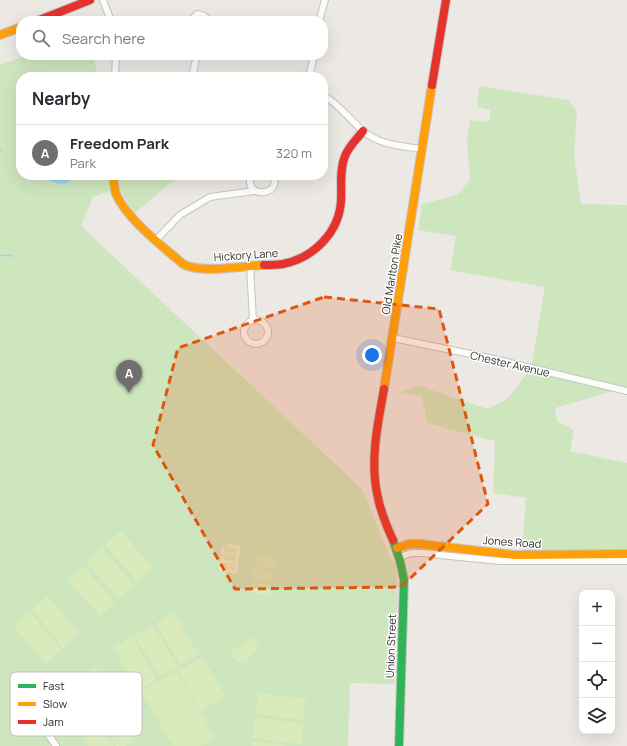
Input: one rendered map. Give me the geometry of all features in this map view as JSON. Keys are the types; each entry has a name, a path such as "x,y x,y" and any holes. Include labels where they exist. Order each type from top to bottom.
{"street":[{"path":"50,16 90,0"},
{"path":"103,0 109,16"},
{"path":"320,16 325,0"},
{"name":"Old Marlton Pike","path":"397,548 380,507 374,473 376,448 381,408 446,0"},
{"path":"195,16 197,14 204,16"},
{"path":"0,35 16,29"},
{"path":"115,72 116,60"},
{"path":"193,72 196,60"},
{"path":"310,72 313,60"},
{"path":"328,98 339,106 363,131 372,137 387,143 422,149"},
{"name":"Hickory Lane","path":"114,180 116,193 122,204 131,215 178,261 189,267 209,269 276,265 293,261 311,253 326,240 336,223 340,209 342,166 344,158 350,145 363,131"},
{"path":"250,180 254,191"},
{"path":"156,240 180,215 210,197 254,191 266,193 271,190 274,180"},
{"path":"250,266 253,320"},
{"path":"253,320 260,320 266,324 269,331 268,338 263,343 256,344 249,342 245,337 244,330 247,324 253,320"},
{"name":"Chester Avenue","path":"393,338 490,358 627,390"},
{"name":"Jones Road","path":"397,548 414,544 515,555 627,554"},
{"name":"Union Street","path":"397,548 403,572 404,587 399,746"},
{"name":"Jones Road","path":"400,556 423,553 502,560 627,561"},
{"path":"49,736 56,746"}],"highlighted area":[{"path":"324,297 439,309 488,504 401,587 235,589 153,445 178,348"}],"green space":[{"path":"16,59 94,60 97,72 16,72 16,180 174,180 134,214 119,187 93,197 81,226 362,489 389,557 395,563 398,588 395,684 350,683 348,746 0,746 0,65"},
{"path":"479,86 568,100 577,111 574,155 581,204 627,205 627,388 555,408 557,421 574,430 570,451 627,463 627,558 522,556 526,498 493,493 495,441 427,423 422,396 400,392 420,386 488,409 507,399 531,368 545,287 450,270 456,236 418,230 422,204 458,195 470,179 467,140 470,120 489,122 491,110 477,107"},
{"path":"121,531 153,568 138,582 105,545"},
{"path":"224,546 237,548 237,554 224,552"},
{"path":"102,548 134,585 119,599 86,562"},
{"path":"223,554 236,555 236,561 223,560"},
{"path":"256,554 276,557 274,568 254,566"},
{"path":"222,563 235,564 234,570 222,569"},
{"path":"83,566 115,602 100,616 67,579"},
{"path":"254,568 274,571 272,582 252,579"},
{"path":"252,582 271,585 270,596 251,593"},
{"path":"48,596 79,633 63,648 32,609"},
{"path":"30,612 61,650 45,664 14,626"},
{"path":"174,612 199,655 180,665 156,623"},
{"path":"153,625 178,667 160,677 134,635"},
{"path":"132,637 156,679 142,688 142,672 128,672 113,648"},
{"path":"250,637 259,645 254,653 246,661 242,662 239,662 231,657 232,650 245,643"},
{"path":"203,657 225,696 201,711 178,671"},
{"path":"95,666 99,672 87,672"},
{"path":"176,671 215,737 200,746 173,746 142,690"},
{"path":"258,693 306,699 303,720 255,714"},
{"path":"255,717 304,724 301,744 252,738"},
{"path":"82,736 106,736 113,746 89,746"},
{"path":"109,736 135,736 137,739 126,746 116,746"},
{"path":"252,741 287,746 252,746"}],"sand":[{"path":"229,544 239,546 241,549 238,561 238,571 236,574 219,569 222,547"}],"water":[{"path":"49,180 71,180 63,184"}],"waterway":[{"path":"0,256 12,256"}],"traffic: fast":[{"path":"393,540 404,580 399,746"}],"traffic: slow":[{"path":"0,35 16,29"},
{"path":"384,389 432,85"},
{"path":"113,180 116,194 128,213 155,241 183,264 201,269 222,269 264,265"},
{"path":"397,548 409,544 420,544 515,555 627,554"}],"traffic: jam":[{"path":"50,16 90,0"},
{"path":"432,85 446,0"},
{"path":"264,265 276,265 294,261 314,250 330,233 339,213 343,162 349,149 363,131"},
{"path":"384,389 379,415 374,467 378,499 393,540"}],"place":[{"name":"Freedom Park","path":"129,393"}]}
